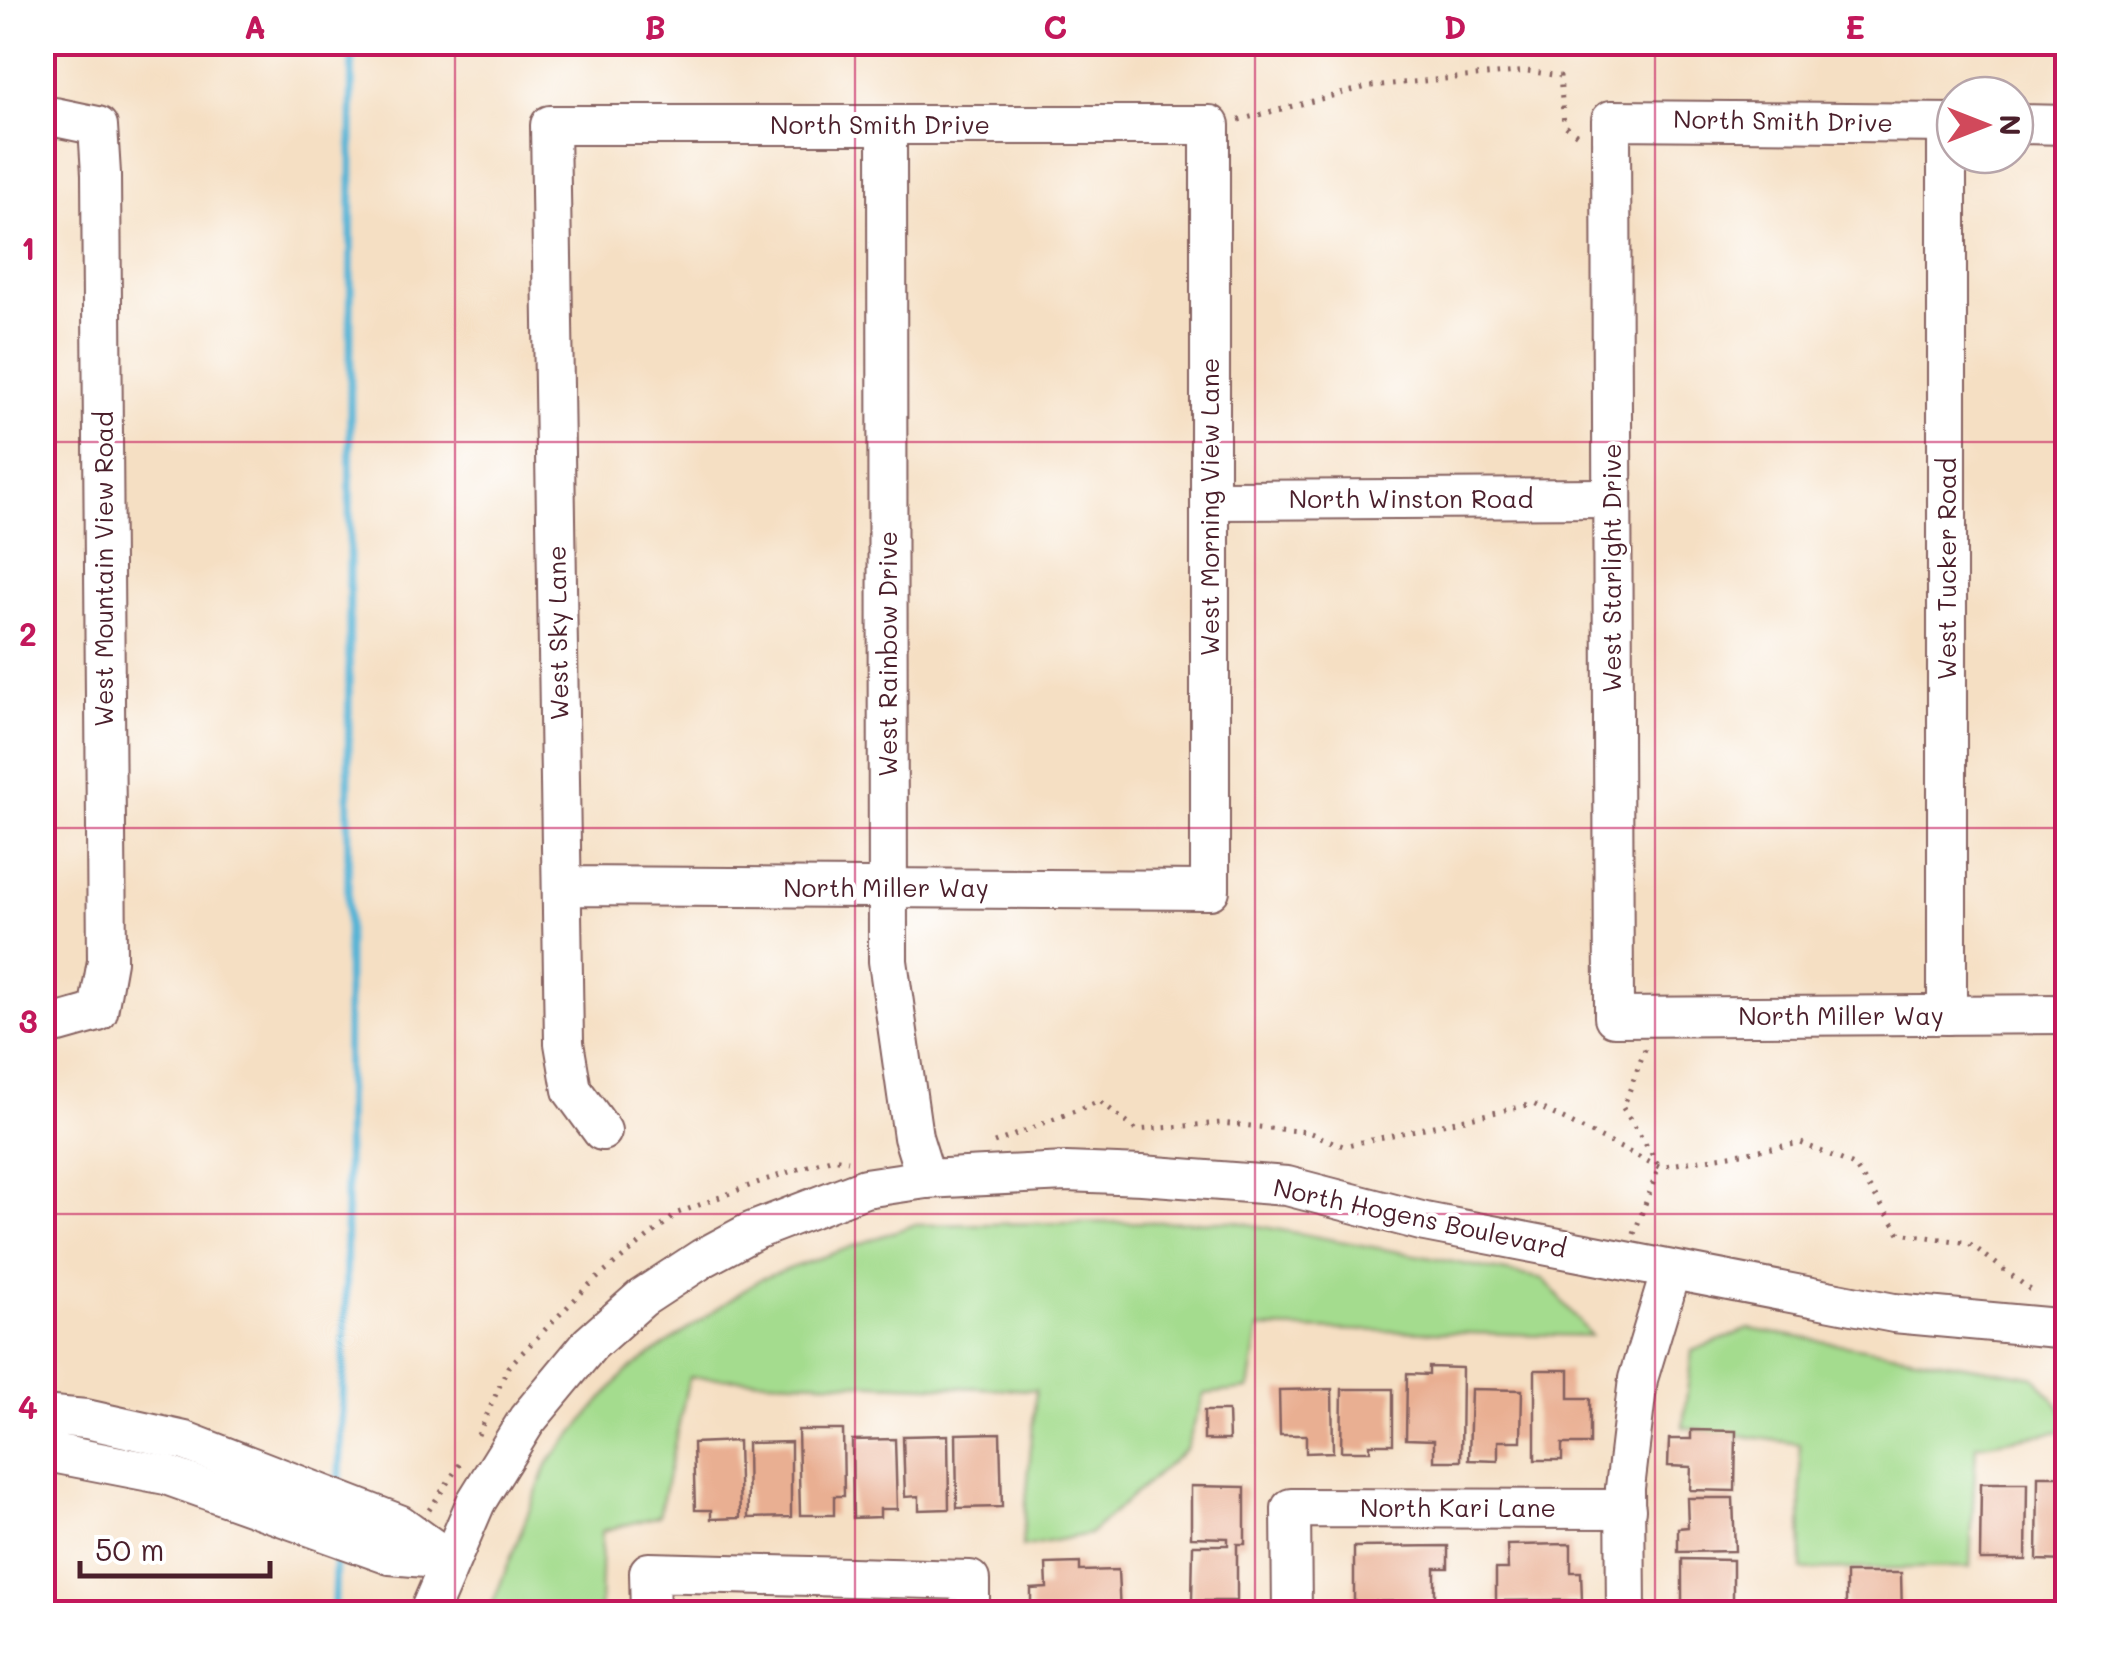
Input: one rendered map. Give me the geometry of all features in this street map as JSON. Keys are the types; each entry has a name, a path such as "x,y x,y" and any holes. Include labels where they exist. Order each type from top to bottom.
{"street":[{"name":"West Mountain View Road","path":"42,117 98,126 106,961 98,1012 59,1023 42,1023"},
{"name":"North Smith Drive","path":"1611,129 1935,123"},
{"name":"North Smith Drive","path":"550,124 1210,124"},
{"name":"West Sky Lane","path":"550,124 564,1044 572,1090 602,1131"},
{"name":"West Rainbow Drive","path":"887,124 888,961 913,1137 926,1180"},
{"name":"West Morning View Lane","path":"1210,124 1210,890"},
{"path":"2035,124 2068,125"},
{"name":"West Starlight Drive","path":"1611,129 1614,1017"},
{"name":"West Tucker Road","path":"1947,1015 1951,175"},
{"name":"North Winston Road","path":"1210,500 1612,498"},
{"name":"North Miller Way","path":"562,886 1210,890"},
{"name":"North Miller Way","path":"1614,1017 2068,1014"},
{"name":"North Hogens Boulevard","path":"428,1614 476,1502 527,1420 590,1344 642,1298 703,1258 753,1231 865,1188 926,1180 1066,1172 1287,1186 1425,1222 1894,1313 2068,1329"},
{"path":"1626,1614 1625,1488 1638,1379 1671,1270"},
{"path":"42,1415 86,1419 184,1441 307,1506 370,1530 400,1524 450,1560"},
{"path":"42,1451 307,1506"},
{"name":"North Kari Lane","path":"1292,1614 1291,1508 1626,1509"},
{"path":"650,1614 650,1572 970,1597"}],"path":[{"path":"1210,124 1371,86 1527,71 1560,76 1564,125 1584,139 1611,129"},
{"path":"1656,1017 1623,1108 1659,1166"},
{"path":"994,1144 1100,1101 1136,1130 1221,1123 1308,1132 1342,1146 1533,1104 1659,1166 1801,1144 1854,1165 1900,1233 1970,1243 2042,1299"},
{"path":"1624,1260 1659,1166"}],"green space":[{"path":"1232,1221 1544,1279 1591,1336 1259,1328 1249,1389 1204,1394 1186,1449 1089,1534 1022,1547 1036,1390 689,1377 659,1516 602,1531 600,1613 489,1613 548,1463 625,1373 760,1279 913,1225"},
{"path":"1749,1329 2035,1377 2068,1417 2067,1430 1976,1445 1970,1567 1802,1570 1800,1444 1683,1427 1692,1351"}],"building":[{"path":"1429,1367 1462,1368 1461,1461 1434,1461 1434,1440 1406,1439 1407,1374 1429,1375"},
{"path":"1535,1370 1569,1370 1569,1398 1590,1398 1590,1444 1562,1444 1562,1460 1535,1460"},
{"path":"1332,1389 1333,1452 1306,1453 1306,1435 1280,1435 1279,1390"},
{"path":"1342,1389 1393,1389 1393,1444 1370,1444 1370,1451 1341,1451"},
{"path":"1471,1389 1522,1390 1521,1441 1498,1441 1498,1461 1469,1460"},
{"path":"1204,1411 1228,1411 1229,1440 1204,1440"},
{"path":"798,1430 843,1430 844,1496 834,1496 834,1515 800,1515"},
{"path":"1691,1430 1736,1431 1735,1491 1690,1490 1691,1467 1668,1466 1669,1439 1691,1439"},
{"path":"1000,1433 1002,1507 957,1508 956,1434"},
{"path":"948,1435 949,1509 919,1510 919,1496 905,1497 903,1436"},
{"path":"895,1439 897,1509 880,1509 880,1517 853,1518 852,1440"},
{"path":"738,1441 740,1518 711,1519 711,1510 695,1510 693,1443"},
{"path":"791,1442 791,1517 748,1518 747,1443"},
{"path":"2038,1476 2067,1476 2068,1561 2037,1560"},
{"path":"1981,1483 2027,1483 2026,1560 1980,1560"},
{"path":"1191,1486 1245,1487 1245,1544 1237,1544 1237,1601 1192,1601 1193,1545 1228,1545 1228,1538 1191,1537"},
{"path":"1687,1498 1733,1498 1735,1551 1678,1552 1678,1528 1688,1527"},
{"path":"1571,1544 1571,1572 1581,1572 1582,1600 1496,1601 1496,1569 1508,1569 1507,1545"},
{"path":"1448,1546 1448,1568 1435,1568 1435,1601 1354,1602 1354,1547"},
{"path":"1682,1559 1733,1560 1733,1614 1682,1614"},
{"path":"1080,1563 1080,1571 1118,1570 1120,1614 1031,1614 1031,1589 1047,1588 1046,1564"},
{"path":"1846,1573 1901,1573 1902,1614 1846,1614"},
{"path":"1565,1601 1566,1614 1523,1614 1523,1603"},
{"path":"1406,1605 1406,1614 1352,1614 1352,1606"},
{"path":"698,1606 783,1606 783,1614 698,1614"},
{"path":"925,1606 925,1614 844,1614 844,1607"}],"waterway":[{"path":"339,1489 346,1300 352,42"},
{"path":"334,1614 336,1548"}]}
